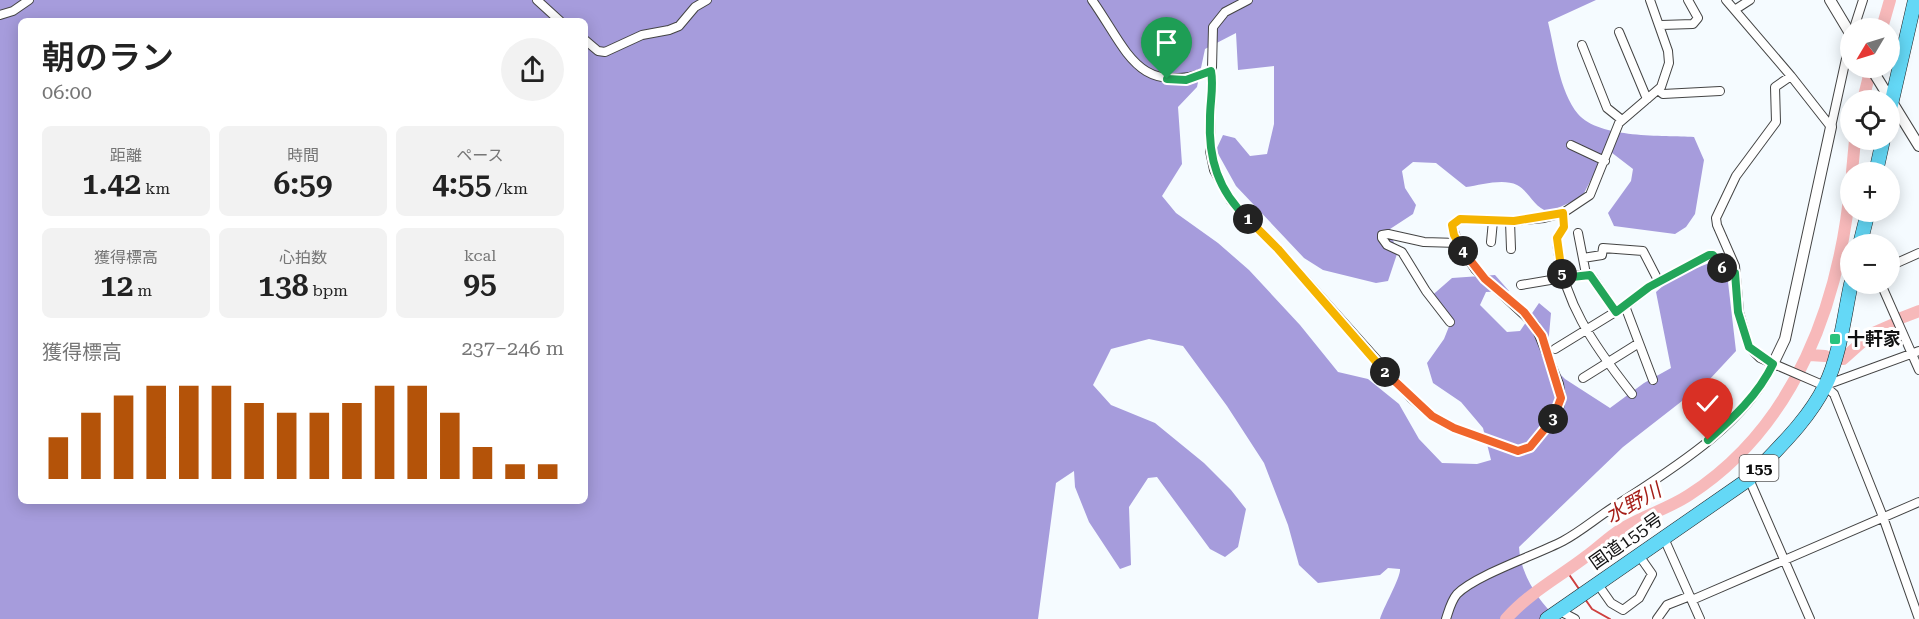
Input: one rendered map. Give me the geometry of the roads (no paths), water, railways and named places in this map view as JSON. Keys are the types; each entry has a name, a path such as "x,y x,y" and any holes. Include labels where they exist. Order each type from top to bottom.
{"highway":[{"path":"1892,90 1915,0"},
{"name":"国道155号","path":"1547,619 1663,536 1749,479 1812,407 1822,384 1848,294"}],"street":[{"path":"0,15 13,11 29,0"},
{"path":"537,0 557,18"},
{"path":"588,43 598,51 605,52 642,35 669,30 679,26 695,7 707,0"},
{"path":"1092,0 1118,44 1135,62 1155,76 1186,80 1211,71"},
{"path":"1248,0 1225,12 1213,27 1210,151 1214,170 1231,201 1278,249 1411,398 1432,416 1454,428 1522,450 1530,447 1543,433 1559,408 1561,398 1559,384 1535,325 1475,269 1452,229 1460,219 1510,221 1563,213 1590,195 1622,120 1658,90 1669,63 1661,25 1651,1 1662,0"},
{"path":"1661,25 1693,24 1698,18 1688,0"},
{"path":"1726,0 1791,76 1831,128"},
{"path":"1736,9 1750,0"},
{"path":"1830,0 1840,18"},
{"path":"1857,18 1863,0"},
{"path":"1619,32 1647,99"},
{"path":"1582,45 1607,108 1622,120"},
{"path":"1791,76 1775,87 1776,122 1736,176 1716,218 1735,266 1738,312 1749,347 1773,364 1822,384 1834,394 1883,517 1919,619"},
{"path":"1446,619 1450,604 1457,594 1563,541 1672,468 1740,411 1766,380 1785,339 1842,78"},
{"path":"1658,90 1663,94 1720,91"},
{"path":"1900,117 1918,144"},
{"path":"1571,145 1605,161"},
{"path":"1563,213 1564,227 1557,238 1563,278 1586,329 1632,394"},
{"path":"1491,242 1493,221"},
{"path":"1510,221 1511,249"},
{"path":"1578,232 1586,274"},
{"path":"1450,322 1426,291 1402,252 1387,245 1382,238 1388,234 1424,242 1458,243"},
{"path":"1583,258 1602,255 1603,248 1643,251 1659,282"},
{"path":"1900,262 1919,253"},
{"path":"1555,349 1626,306 1659,282 1709,255 1713,255 1726,273 1735,273"},
{"path":"1521,285 1586,274 1593,278 1616,312"},
{"path":"1886,294 1916,352 1919,370"},
{"path":"1626,306 1653,380"},
{"path":"1583,378 1640,343"},
{"path":"1822,384 1916,352"},
{"path":"1749,479 1810,619"},
{"path":"1657,619 1667,605 1691,598 1785,560 1919,502"},
{"path":"1663,536 1700,619"},
{"path":"1587,590 1623,610 1639,598 1652,574 1638,554"},
{"path":"1558,610 1562,615 1575,619"}],"waterway":[{"name":"水野川","path":"1885,18 1890,0"},
{"name":"水野川","path":"1866,90 1868,78"},
{"name":"水野川","path":"1853,162 1854,150"},
{"name":"水野川","path":"1506,619 1535,592 1578,563 1616,533 1689,495 1726,467 1758,434 1784,397 1806,357 1823,315 1836,271 1846,222"},
{"path":"1901,318 1919,311"},
{"path":"1843,359 1871,334 1894,324"},
{"path":"1810,355 1825,356"},
{"path":"1566,570 1579,589"},
{"path":"1585,599 1592,609 1610,619"}],"place":[{"name":"十軒家","path":"1835,339"}]}
